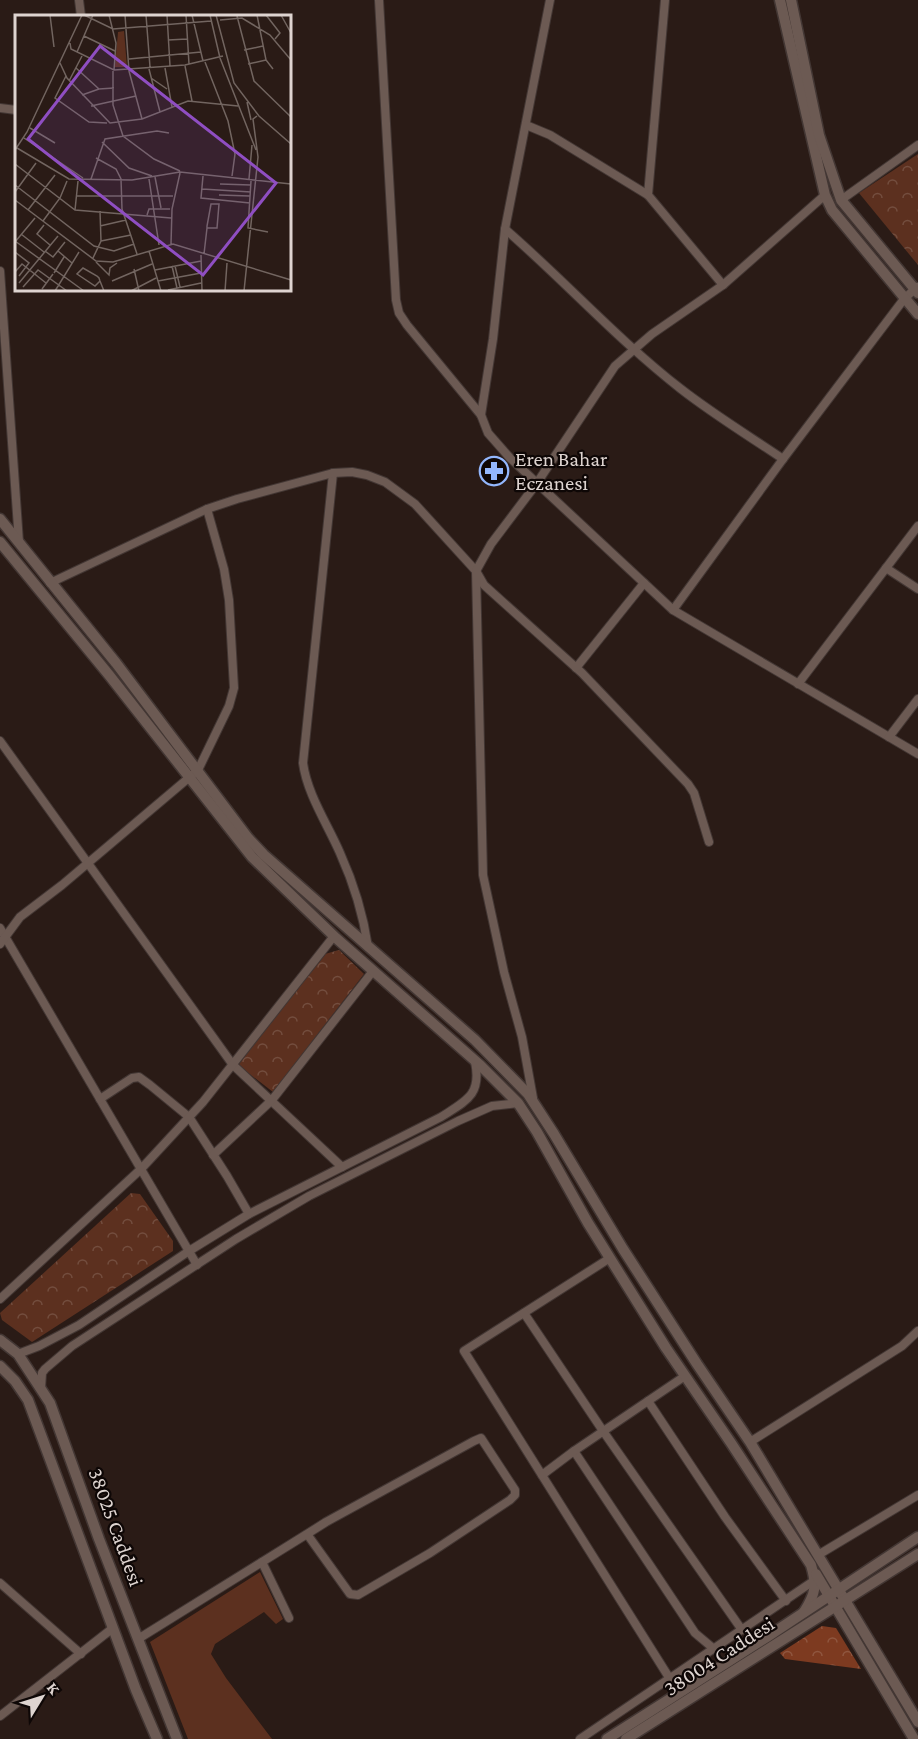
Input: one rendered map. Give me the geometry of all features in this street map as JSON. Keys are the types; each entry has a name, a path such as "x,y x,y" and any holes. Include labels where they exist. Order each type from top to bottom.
{"street":[{"path":"79,0 81,15"},
{"path":"379,0 396,300 399,313 406,325 481,416 488,433 496,444 673,610 918,754"},
{"path":"481,416 493,339 505,229 550,0"},
{"path":"648,195 665,0"},
{"path":"780,0 825,195 832,210 918,314"},
{"path":"673,610 904,299 917,289 841,200 819,135 791,0"},
{"path":"0,108 15,110"},
{"path":"526,124 550,135 648,195 723,285"},
{"path":"841,200 918,145"},
{"path":"533,1102 522,1037 504,972 483,875 476,572 491,544 537,483 615,366 633,349 723,285 825,195"},
{"path":"505,229 547,265 633,349 681,390 783,459"},
{"path":"0,271 19,543"},
{"path":"50,583 207,509 237,499 333,473 352,472 385,482 415,504 476,572 484,585 576,668 687,784 694,793 709,842"},
{"path":"333,473 303,763 308,782 342,855 362,911 368,947"},
{"path":"0,944 20,917 193,774 229,706 234,688 229,600 224,569 207,509"},
{"path":"0,519 116,663 252,857 334,936 475,1060 518,1103 610,1258 685,1376 814,1560 815,1580 808,1609"},
{"path":"798,684 918,526"},
{"path":"0,542 109,675 264,855 475,1040 533,1102 623,1249 750,1442 833,1592 844,1600 918,1722"},
{"path":"886,568 918,589"},
{"path":"576,668 644,583"},
{"path":"889,737 918,699"},
{"path":"0,741 233,1065 342,1167"},
{"path":"0,928 197,1264"},
{"path":"0,1299 141,1170 233,1065 334,936"},
{"path":"213,1155 272,1100 373,970"},
{"path":"18,1354 33,1349 80,1325 189,1251 249,1214 441,1117 466,1101 475,1090 478,1078 475,1060"},
{"path":"100,1099 126,1081 139,1077 189,1117 249,1214"},
{"path":"466,1101 473,1104 475,1109 468,1117"},
{"path":"41,1389 42,1373 49,1364 121,1313 309,1196 492,1106 518,1103"},
{"path":"610,1258 464,1351 670,1679"},
{"path":"524,1313 742,1630"},
{"path":"750,1442 902,1346 918,1331"},
{"name":"38025 Caddesi","path":"0,1340 18,1354 50,1403 177,1739"},
{"name":"38025 Caddesi","path":"0,1366 15,1381 28,1400 157,1739"},
{"path":"542,1475 574,1450 685,1376"},
{"path":"648,1401 725,1517 786,1600"},
{"path":"138,1639 307,1534 482,1438 516,1490 510,1500 430,1553 358,1595 350,1594 307,1534"},
{"path":"574,1450 695,1633 714,1649"},
{"path":"814,1560 918,1495"},
{"name":"38004 Caddesi","path":"626,1739 671,1704 808,1609 918,1537"},
{"name":"38004 Caddesi","path":"607,1739 671,1704 918,1554"},
{"path":"262,1562 290,1618"},
{"path":"580,1739 815,1580"},
{"path":"0,1583 81,1654"},
{"path":"833,1592 834,1606 914,1739"},
{"path":"0,1716 113,1628"},
{"path":"0,1704 8,1711"}],"green space":[{"path":"918,154 918,265 859,193"},
{"path":"339,950 364,974 273,1092 238,1065 325,954"},
{"path":"131,1193 140,1194 173,1241 173,1251 32,1342 2,1320 0,1313"},
{"path":"260,1572 283,1619 276,1624 264,1612 215,1644 211,1654 226,1678 272,1739 188,1739 150,1642"},
{"path":"822,1626 836,1628 861,1669 785,1659 780,1653"}],"place":[{"name":"Eren Bahar Eczanesi","path":"494,471"}]}
